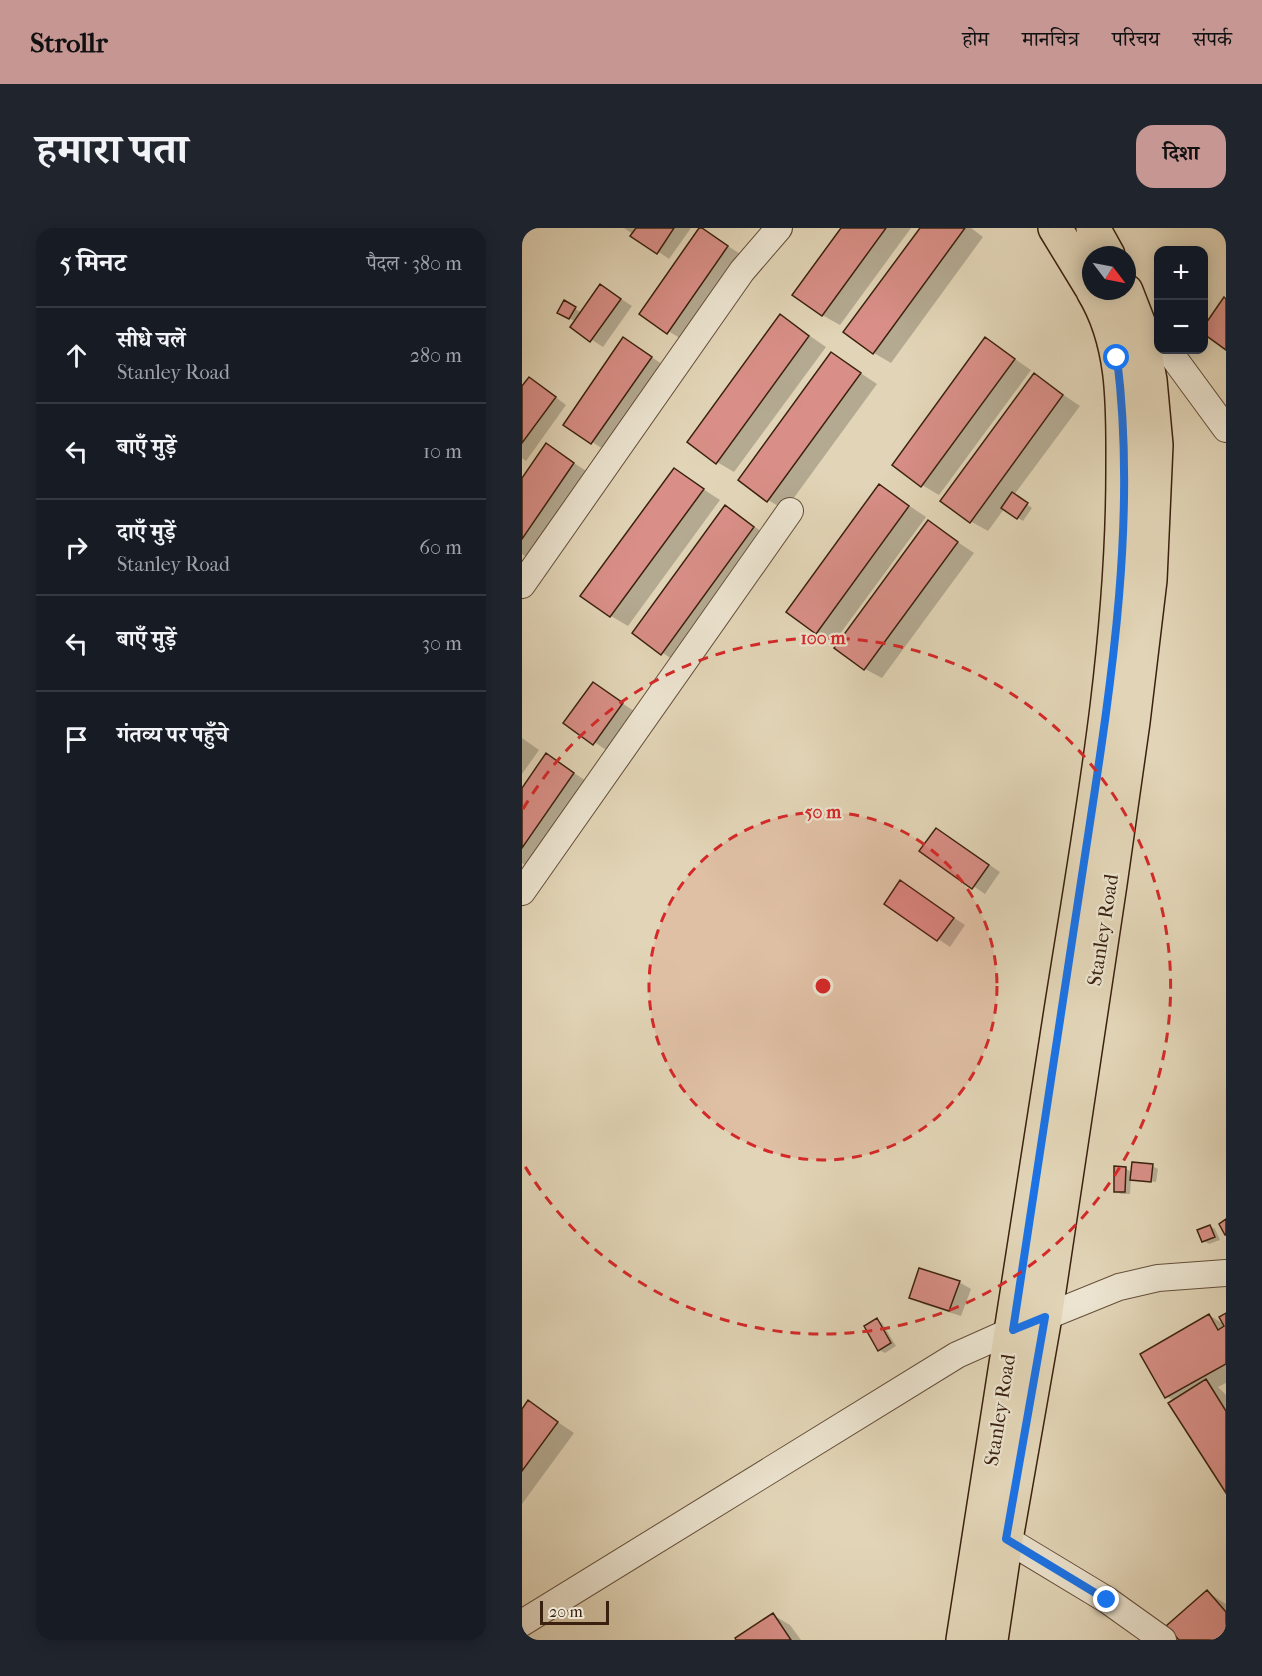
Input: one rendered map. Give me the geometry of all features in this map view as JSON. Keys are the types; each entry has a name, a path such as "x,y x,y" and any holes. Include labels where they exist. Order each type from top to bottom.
{"main road":[{"path":"1055,228 1082,272"},
{"path":"1093,228 1103,246"},
{"name":"Stanley Road","path":"1103,300 1136,330"},
{"name":"Stanley Road","path":"991,1640 1006,1539 1045,1317 1119,826 1150,579 1156,445 1150,380 1128,300"},
{"name":"Stanley Road","path":"963,1640 1013,1330 1112,678 1123,534 1123,402 1117,358 1136,330"}],"street":[{"path":"522,585 742,271 779,228"},
{"path":"1171,354 1226,429"},
{"path":"522,892 790,511"},
{"path":"522,1623 957,1355 1119,1287 1158,1278 1226,1273"},
{"path":"1006,1539 1107,1600 1163,1640"}],"building":[{"path":"636,228 674,228 657,254 630,236"},
{"path":"699,228 728,246 667,334 639,314"},
{"path":"841,228 886,228 822,316 792,295"},
{"path":"920,228 965,228 873,354 843,332"},
{"path":"600,284 621,299 590,342 570,327"},
{"path":"1224,297 1226,299 1226,350 1208,337 1208,320"},
{"path":"564,300 576,307 569,319 557,313"},
{"path":"780,314 809,336 716,464 687,442"},
{"path":"623,337 652,357 591,444 563,425"},
{"path":"985,337 1015,359 921,487 892,465"},
{"path":"831,352 861,373 767,502 738,480"},
{"path":"1034,373 1063,395 970,523 940,501"},
{"path":"529,377 556,397 522,443 522,386"},
{"path":"546,443 574,463 522,539 522,478"},
{"path":"674,468 704,489 610,617 580,596"},
{"path":"879,484 909,506 816,634 786,612"},
{"path":"1012,492 1028,503 1017,519 1001,508"},
{"path":"725,505 754,527 661,655 632,633"},
{"path":"928,520 958,542 864,670 834,648"},
{"path":"593,682 623,703 593,745 563,723"},
{"path":"546,753 574,773 522,848 522,788"},
{"path":"936,828 989,865 972,889 919,851"},
{"path":"900,880 954,918 937,941 884,904"},
{"path":"1132,1162 1153,1164 1151,1182 1130,1180"},
{"path":"1114,1166 1126,1167 1125,1192 1114,1192"},
{"path":"1226,1219 1226,1235 1225,1235 1219,1224"},
{"path":"1210,1225 1215,1237 1202,1242 1197,1230"},
{"path":"919,1268 960,1281 949,1311 909,1298"},
{"path":"1226,1313 1226,1364 1165,1398 1140,1354 1209,1314 1218,1330 1224,1326 1219,1317"},
{"path":"877,1318 891,1343 878,1351 864,1326"},
{"path":"1206,1379 1226,1411 1226,1493 1168,1403"},
{"path":"528,1400 558,1422 522,1471 522,1409"},
{"path":"1207,1590 1226,1612 1226,1640 1179,1640 1166,1626"},
{"path":"773,1613 791,1640 736,1640 735,1638"}],"route":[{"path":"1107,1600 1006,1539 1045,1317 1013,1330 1112,678 1123,534 1123,402 1117,358"}]}
